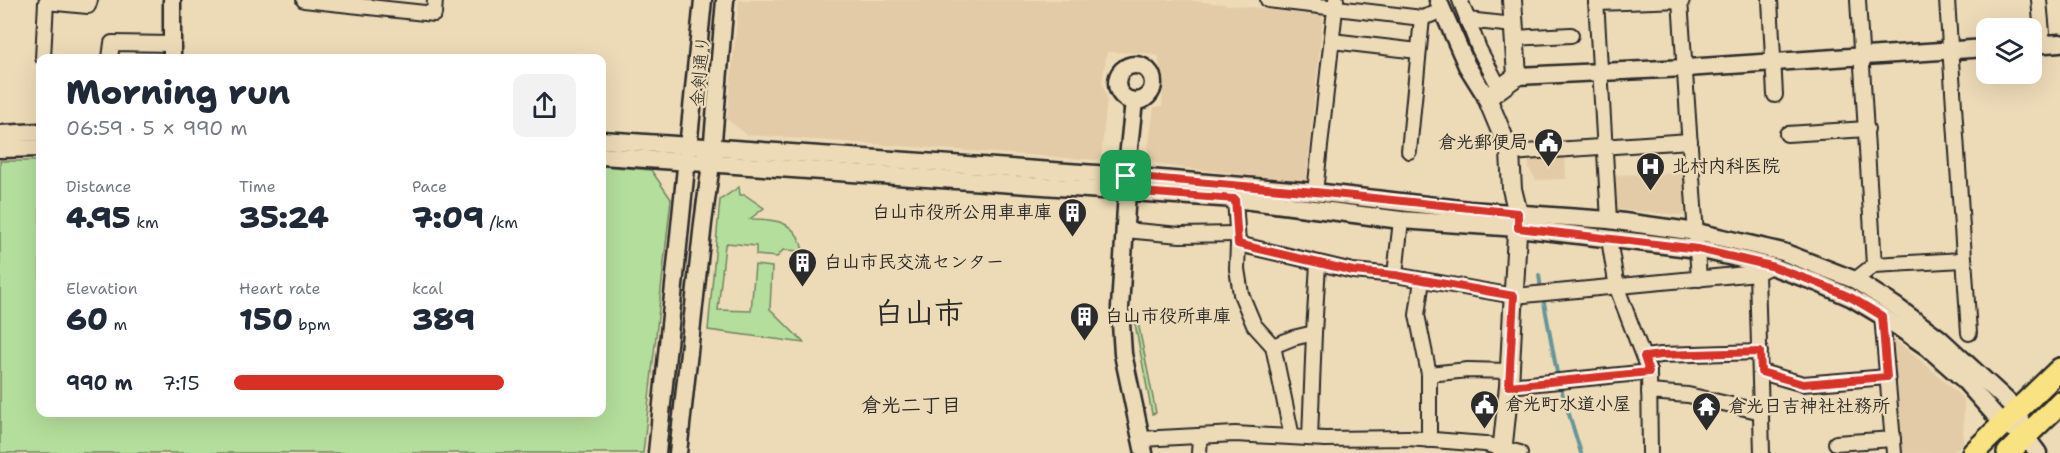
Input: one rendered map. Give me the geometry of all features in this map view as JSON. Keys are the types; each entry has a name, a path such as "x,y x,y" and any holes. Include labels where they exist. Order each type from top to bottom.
{"highway":[{"path":"1973,453 2060,369"},
{"path":"2008,453 2032,445 2060,403"}],"main road":[{"path":"1508,452 1509,379 1518,221 1512,189 1510,153 1494,94 1517,76 1512,0"}],"street":[{"path":"43,54 46,2 88,6 90,0"},
{"path":"111,54 112,43 172,51 172,0"},
{"path":"304,0 340,2 434,14 435,0"},
{"name":"金剣通り","path":"657,453 703,0"},
{"name":"金剣通り","path":"678,453 713,147 725,0"},
{"path":"1268,0 1335,3 1422,18 1440,5 1467,66 1494,94"},
{"path":"1460,0 1494,94"},
{"path":"1609,220 1596,2 1681,0 1699,279"},
{"path":"1770,0 1775,95"},
{"path":"1858,0 1874,265"},
{"path":"1947,0 1963,260 1970,333"},
{"path":"2038,18 2039,0"},
{"path":"1315,192 1335,3"},
{"path":"1409,151 1422,18"},
{"path":"1467,20 1514,32 1571,35"},
{"path":"1332,40 1418,51"},
{"path":"2042,45 2060,43"},
{"path":"1517,76 1686,69 1976,49"},
{"path":"1134,100 1126,183 1120,308 1122,343 1142,446 1235,434 1310,438 1324,446 1374,438 1408,438 1467,442 1508,452"},
{"path":"1787,134 1867,129"},
{"path":"0,134 36,132"},
{"path":"606,140 689,145 1126,183 1401,220 1609,220 1697,231 1783,252 1855,280 1939,338 2032,445"},
{"path":"1510,153 1690,141"},
{"path":"0,149 36,148"},
{"path":"606,156 687,163 1315,192 1518,221 1609,239 1698,249 1843,294 1882,316 1927,347 2010,417"},
{"path":"1235,199 1237,269 1241,294 1254,325 1273,346 1292,437"},
{"path":"1395,275 1401,220"},
{"path":"1125,230 1237,239 1353,271 1395,275 1514,296 1617,288 1764,270"},
{"path":"1609,239 1617,288 1649,372 1650,453"},
{"path":"1855,280 1874,265 1963,260"},
{"path":"1310,438 1318,263"},
{"path":"1762,453 1760,352 1764,270"},
{"path":"1422,280 1418,315 1429,374 1429,440"},
{"path":"1836,443 1893,446 1882,316"},
{"path":"1273,346 1314,333"},
{"path":"1644,357 1760,352"},
{"path":"1429,374 1467,370 1509,379 1558,381 1649,372"},
{"path":"1761,372 1803,384 1887,377"},
{"path":"1649,392 1688,395 1762,412"},
{"path":"1199,453 1200,437"},
{"path":"1371,453 1374,438"},
{"path":"1405,453 1408,438"}],"shaded area":[{"path":"739,0 1186,0 1323,15 1306,182 1160,165 1147,157 1154,107 1162,106 1164,76 1160,73 1159,56 1144,53 1107,52 1102,82 1107,98 1101,157 1095,160 747,135 727,119"},
{"name":"倉光郵便局","path":"1565,149 1566,179 1536,180 1529,168 1528,150"},
{"name":"北村内科医院","path":"1687,173 1691,216 1613,209 1611,175"},
{"path":"1889,335 1964,399 1963,443 1953,453 1898,453"}],"green space":[{"path":"0,161 36,161 36,417 606,417 606,166 651,170 671,199 643,453 0,453"},
{"path":"739,187 740,195 745,195 764,208 750,219 777,221 784,224 796,233 803,251 783,250 777,257 756,255 756,246 727,243 718,310 751,311 755,265 772,267 770,309 804,343 708,330 720,200"},
{"path":"1136,312 1156,413 1152,414 1133,313"}],"waterway":[{"path":"696,216 697,201"},
{"path":"1539,275 1541,289"},
{"path":"1543,297 1558,378"},
{"path":"1560,385 1581,453"}],"place":[{"name":"倉光郵便局","path":"1549,168"},
{"name":"北村内科医院","path":"1651,192"},
{"name":"白山市役所公用車車庫","path":"1073,238"},
{"name":"白山市民交流センター","path":"803,288"},
{"name":"白山市役所車庫","path":"1084,342"},
{"name":"倉光町水道小屋","path":"1484,430"},
{"name":"倉光日吉神社社務所","path":"1707,432"}],"district":[{"name":"白山市","path":"919,312"},
{"name":"倉光二丁目","path":"911,405"}],"route":[{"path":"1126,176 1315,192 1469,210 1518,213 1518,228 1698,249 1771,266 1852,298 1882,316 1887,377 1803,384 1761,372 1760,352 1644,357 1649,372 1509,386 1514,296 1395,275 1353,271 1238,244 1235,199 1127,191 1126,176"}]}
